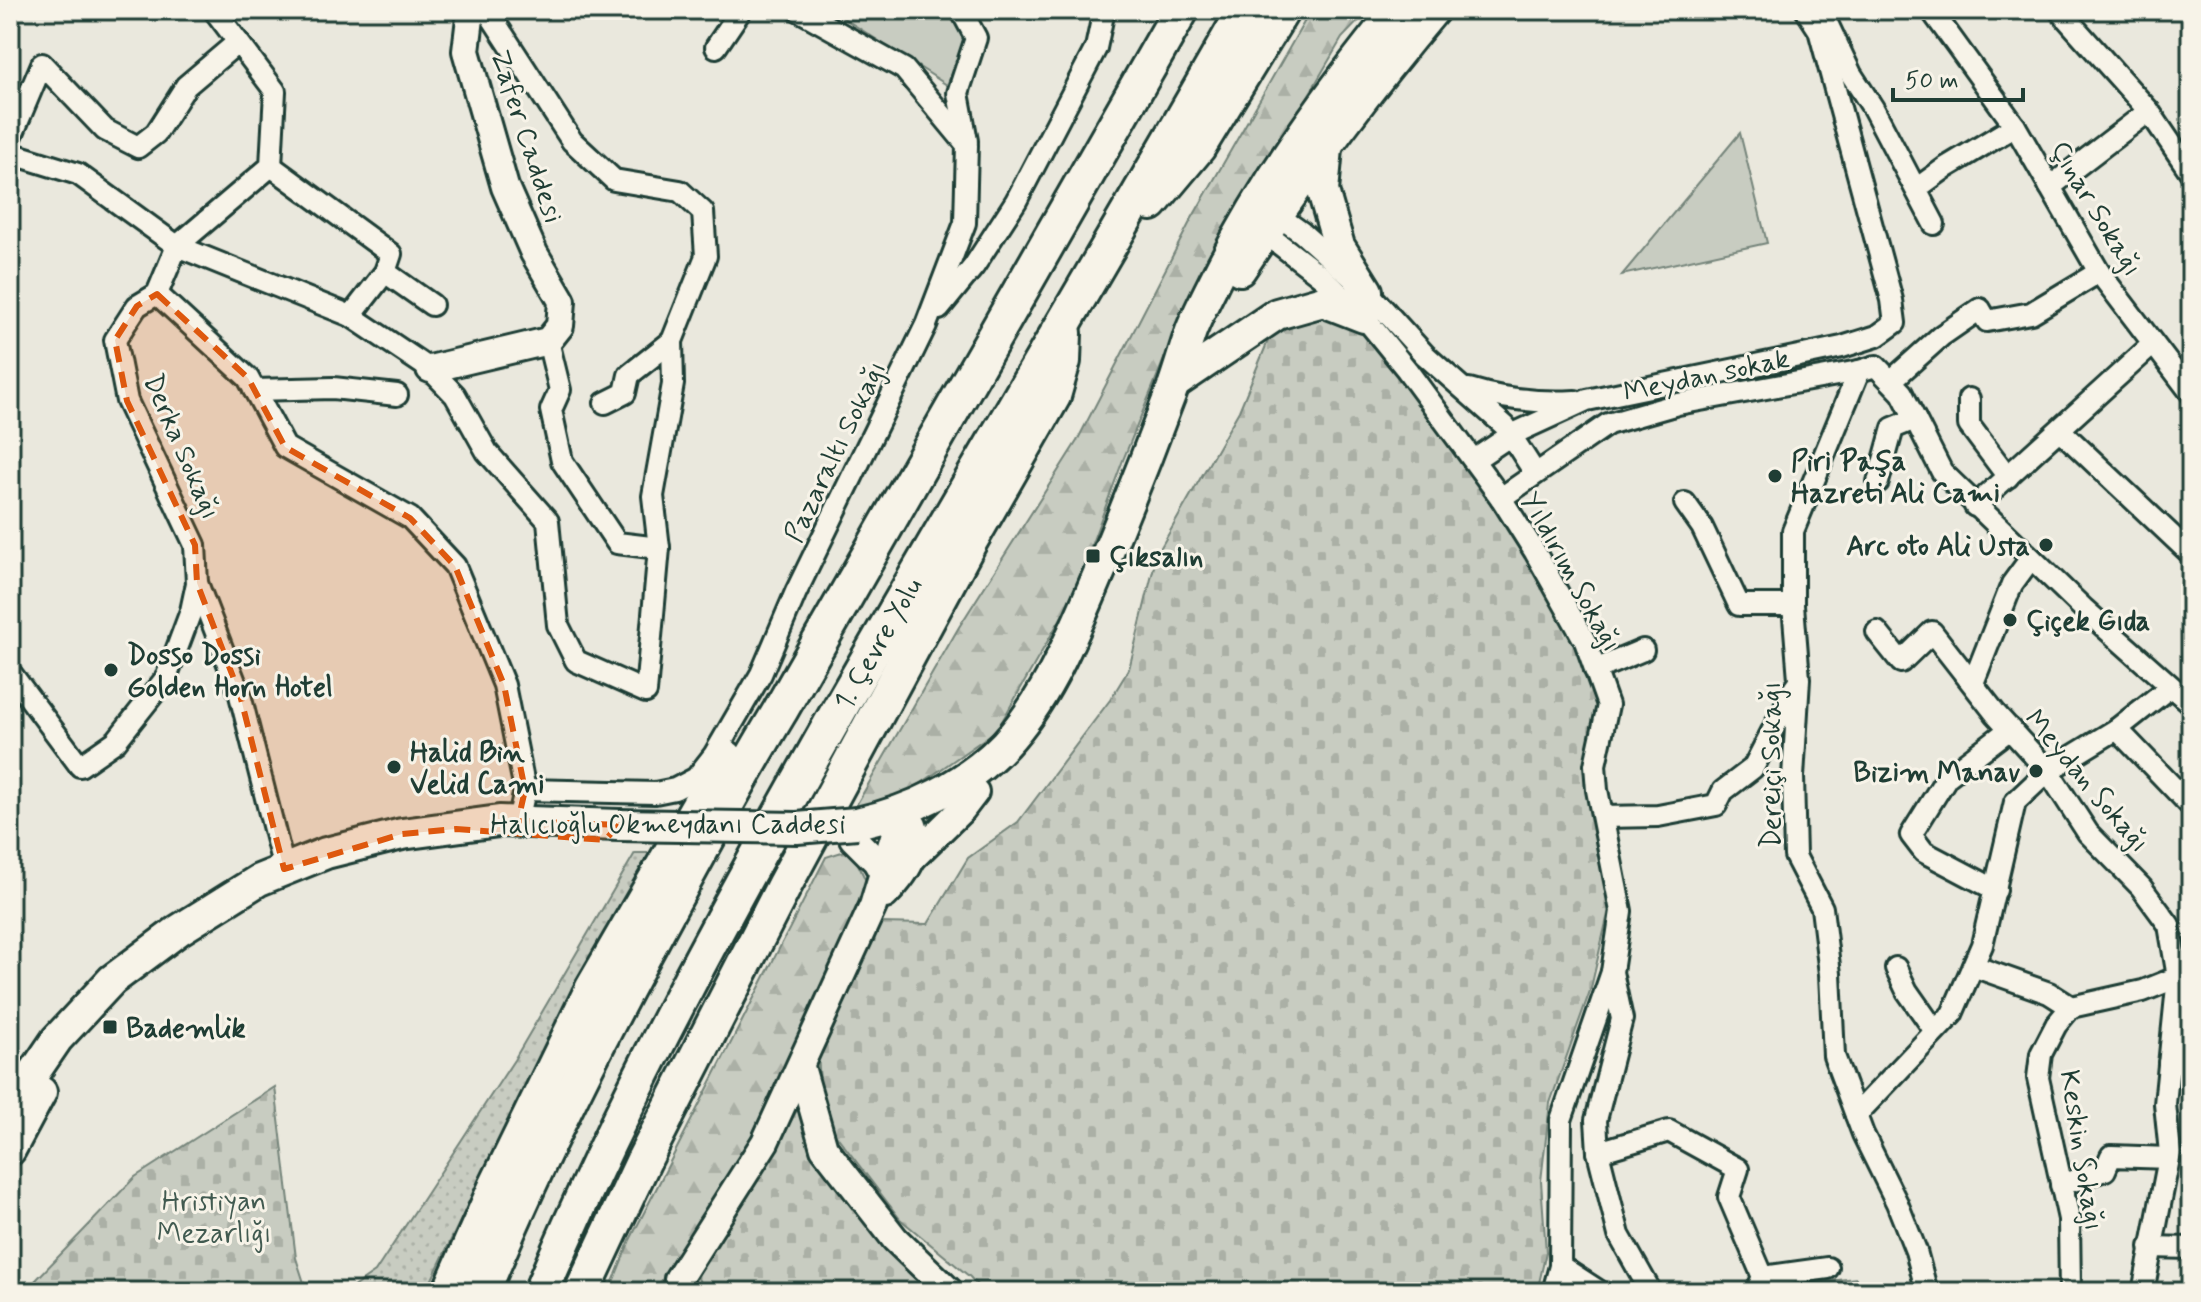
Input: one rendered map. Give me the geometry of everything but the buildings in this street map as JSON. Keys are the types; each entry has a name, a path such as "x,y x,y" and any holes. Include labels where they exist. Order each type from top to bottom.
{"highway":[{"path":"1041,252 1052,214 1073,163 1154,10"},
{"name":"1. Çevre Yolu","path":"482,1292 559,1119 618,1002 744,770 1181,10"},
{"name":"1. Çevre Yolu","path":"541,1292 576,1209 662,1030 713,933 1245,10"},
{"path":"1113,239 1168,186 1198,147 1282,10"},
{"path":"582,1292 649,1149 785,884 971,539 1053,396 1063,361 1064,321"},
{"path":"450,1292 544,1087 593,988 641,902 841,569 867,534 893,510"}],"main road":[{"path":"1114,542 1192,330 1218,274 1269,181 1323,102 1396,10"},
{"path":"1175,383 1207,322 1271,224 1377,78 1434,10"},
{"path":"1175,383 1277,314 1323,301 1365,304 1339,246 1323,191 1327,146"},
{"name":"Halıcıoğlu Okmeydanı Caddesi","path":"456,829 496,835 617,835 801,842 903,822 975,792 1017,757 1061,697 1097,614 1114,542"},
{"name":"Halıcıoğlu Okmeydanı Caddesi","path":"903,822 985,763 1021,725 1062,656 1114,542"},
{"name":"Halıcıoğlu Okmeydanı Caddesi","path":"10,1108 57,1039 112,980 222,901 284,869 362,843 402,834 499,821 617,835"},
{"name":"Halıcıoğlu Okmeydanı Caddesi","path":"10,1150 45,1084 84,1029 138,963"}],"street":[{"path":"177,246 271,166 275,91 214,10"},
{"name":"Zafer Caddesi","path":"471,10 466,51 505,187 534,253 562,301 560,326 548,341"},
{"path":"10,153 78,174 177,246 351,316 430,369 455,395 487,452 548,521 558,625 576,661 646,692 659,548 653,496 673,384 672,341 706,256 703,212 680,191 614,180 572,141 487,10"},
{"path":"716,47 741,10"},
{"path":"798,10 904,69 967,145"},
{"name":"Pazaraltı Sokağı","path":"525,790 655,793 675,789 696,778 714,755 761,674 796,592 926,325 965,223 967,145 958,93 976,38 961,10"},
{"path":"1096,48 1104,10"},
{"path":"926,325 974,266 999,227 1037,162 1115,10"},
{"path":"1460,387 1497,398 1542,403 1587,400 1842,347 1877,336 1895,323 1892,300 1819,30 1806,10"},
{"name":"Çınar Sokağı","path":"1931,10 2015,126 2099,272 2191,393"},
{"path":"2059,10 2149,111 2191,173"},
{"path":"1825,19 1851,74 1873,108 1934,224"},
{"path":"10,140 42,64 105,130 138,147 156,133 186,86 238,42"},
{"path":"2050,187 2149,111"},
{"path":"1916,189 2015,126"},
{"path":"271,166 391,254 385,272 351,316"},
{"path":"965,223 999,227"},
{"name":"Yıldırım Sokağı","path":"1271,224 1322,277 1365,304 1416,382 1501,498 1585,641 1608,705 1595,765 1621,911 1612,972 1622,1019 1596,1120 1598,1152 1619,1235 1651,1292"},
{"name":"Derka Sokağı","path":"177,246 157,294 137,306 115,340 127,401 195,545 197,583 240,695 284,869"},
{"path":"385,272 432,305"},
{"path":"2099,272 2031,313 1987,321 1980,309 1941,336 1891,381 1902,393 1942,472 2191,704"},
{"path":"157,294 248,378 285,447 410,518 455,566 504,685 525,790 518,821"},
{"path":"1365,304 1505,426 1535,473"},
{"path":"430,369 548,341 560,390 551,410 562,461 617,543 659,548"},
{"path":"605,403 625,393 629,375 672,341"},
{"path":"1975,506 2061,431 2153,344"},
{"name":"Meydan sokak","path":"1501,498 1608,424 1678,404 1876,366 1891,381"},
{"name":"Dereiçi Sokağı","path":"1859,371 1793,531 1793,605 1799,679 1793,777 1795,856 1822,908 1830,974 1834,1056 1856,1115 1902,1215 1927,1292"},
{"path":"254,390 333,388 397,395"},
{"path":"1969,399 1969,425 2008,477"},
{"path":"1474,460 1511,435 1587,400"},
{"path":"1878,482 1893,428 1915,419"},
{"path":"2061,431 2191,554"},
{"path":"1685,503 1702,527 1739,605 1793,605"},
{"path":"1973,683 2012,584 2031,558"},
{"path":"10,672 80,766 116,741 166,678 191,611 197,583"},
{"name":"Meydan Sokağı","path":"1877,632 1901,662 1932,632 2048,771 2088,833 2141,887 2169,925 2184,977 2165,1104 2169,1158 2143,1292"},
{"path":"1595,670 1643,650"},
{"path":"1603,817 1658,816 1716,805 1723,791 1753,768 1799,679"},
{"path":"1856,1115 1952,1014 1982,945 2015,802 2048,771 2117,729 2170,687"},
{"path":"1996,890 1924,852 1911,835 1947,777 2010,729"},
{"path":"2117,729 2191,806"},
{"path":"873,906 888,892 912,858 975,792"},
{"path":"903,822 917,839 912,858"},
{"path":"683,1292 678,1279 765,1142 801,1067 873,906 903,822"},
{"path":"855,830 884,875"},
{"path":"1973,966 2049,993 2071,1007 2143,991 2184,977"},
{"path":"1896,968 1907,991 1935,1031"},
{"path":"1553,1292 1560,1266 1561,1120 1612,972"},
{"name":"Keskin Sokağı","path":"2070,1292 2069,1219 2038,1078 2041,1054 2056,1025 2071,1007"},
{"path":"2169,1063 2191,1061"},
{"path":"801,1067 824,1148 859,1197 895,1239 950,1292"},
{"path":"783,1104 799,1099 812,1106"},
{"path":"1598,1152 1669,1131 1738,1169 1729,1197 1760,1284 1828,1268"},
{"path":"2061,1185 2105,1170 2111,1156 2169,1158"},
{"path":"2150,1247 2191,1248"},
{"path":"1560,1266 1600,1292"}],"highlighted area":[{"path":"157,294 248,378 285,447 410,518 455,566 504,685 525,790 518,821 619,825 605,840 456,829 402,834 284,869 240,695 197,583 195,545 127,401 115,340 137,306"}],"green space":[{"path":"831,10 951,10 965,44 947,85"},
{"path":"1311,10 1369,10 1342,38 1180,320 1070,602 997,730 913,789 854,809 959,627 1077,441 1191,220"},
{"path":"1740,133 1767,243 1622,275"},
{"path":"1348,310 1457,444 1525,553 1578,653 1600,718 1610,905 1591,988 1550,1103 1541,1181 1546,1252 1537,1292 983,1292 970,1277 900,1219 833,1131 822,1109 818,1055 880,923 928,924 968,858 1018,822 1110,700 1129,669 1157,554 1239,411 1275,324"},
{"path":"851,849 867,883 836,961 735,1170 654,1292 609,1292 630,1240 826,857"},
{"path":"635,853 654,853 536,1071 426,1292 346,1292 375,1272 514,1060"},
{"name":"Hristiyan Mezarlığı","path":"275,1087 296,1258 307,1292 34,1292 35,1281 135,1177"},
{"path":"801,1103 810,1154 930,1292 704,1292 694,1269 769,1159"},
{"path":"1856,1278 1856,1292 1769,1292 1770,1287"}],"place":[{"name":"Piri Paşa Hazreti Ali Cami","path":"1775,476"},
{"name":"Arc oto Ali Usta","path":"2046,545"},
{"name":"Çıksalın","path":"1093,556"},
{"name":"Çiçek Gıda","path":"2010,620"},
{"name":"Dosso Dossi Golden Horn Hotel","path":"111,670"},
{"name":"Halid Bin Velid Cami","path":"394,767"},
{"name":"Bizim Manav","path":"2036,771"},
{"name":"Bademlik","path":"110,1027"}]}
